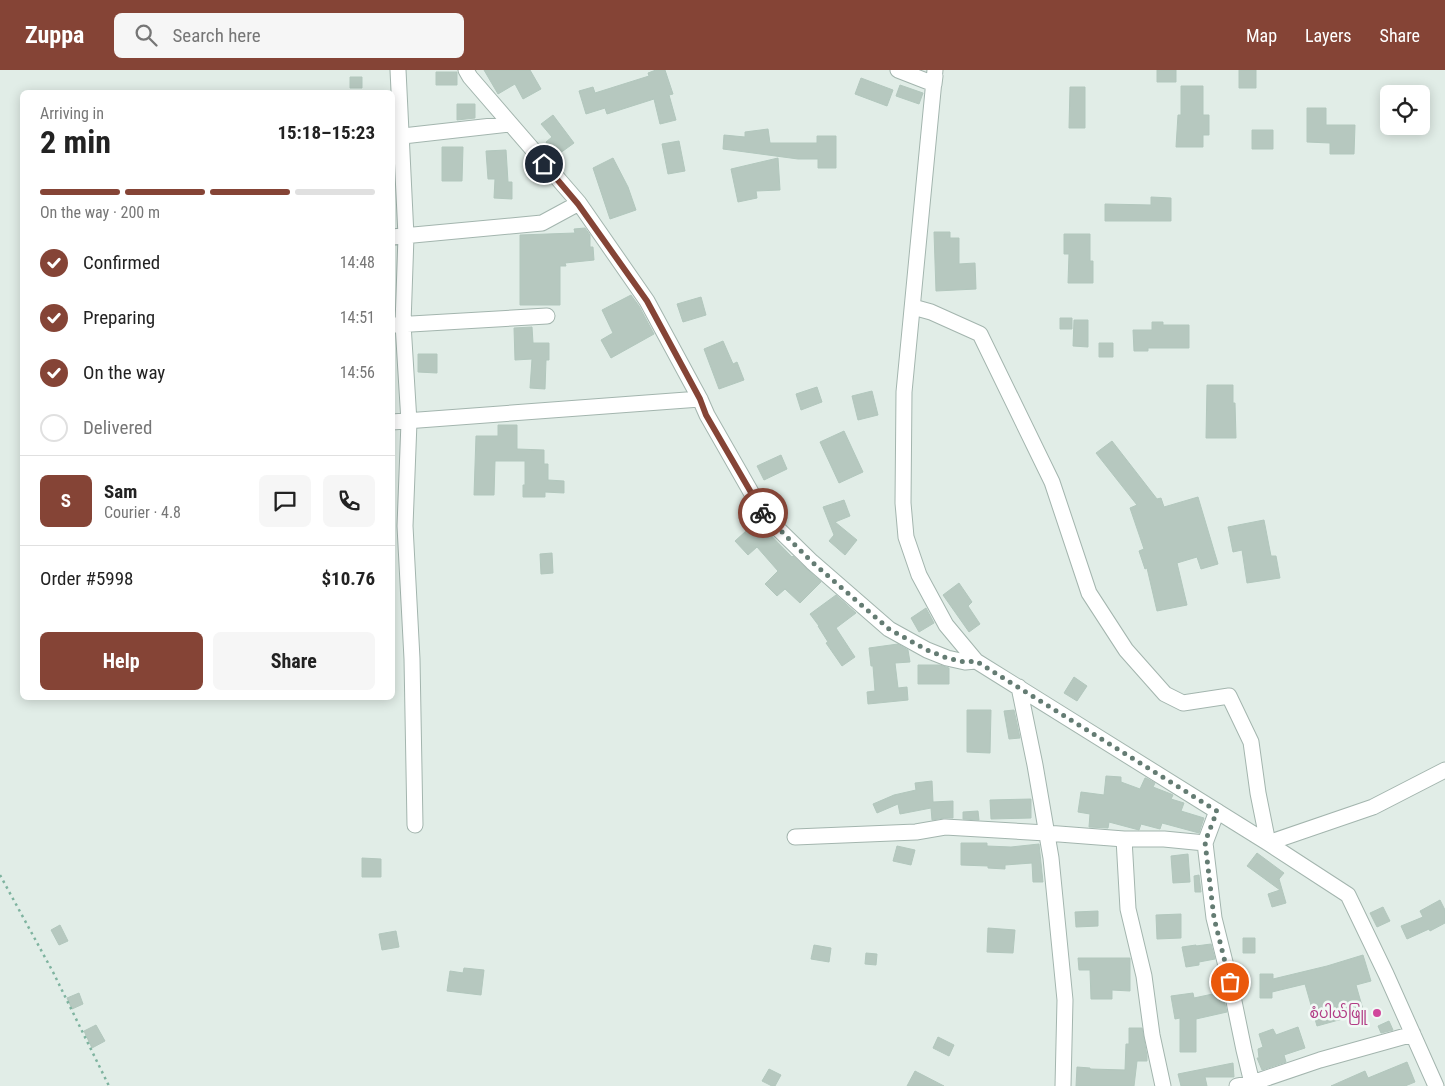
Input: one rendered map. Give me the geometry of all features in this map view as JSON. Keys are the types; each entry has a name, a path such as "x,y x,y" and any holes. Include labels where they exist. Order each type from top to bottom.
{"street":[{"path":"398,70 398,324 409,422 405,526 412,659 415,825"},
{"path":"466,70 578,204 647,301 700,399 706,415 764,515 812,562 889,629 927,650 947,658 965,662 976,661"},
{"path":"898,70 935,75 904,392 903,503 906,537 919,576 946,625 976,661 1268,842 1348,895 1436,1086"},
{"path":"397,137 510,124"},
{"path":"399,236 542,223 578,204"},
{"path":"912,307 931,312 980,334 1052,482 1089,593 1126,650 1165,694 1183,703 1229,696 1252,742 1258,793 1268,842"},
{"path":"398,324 547,316"},
{"path":"395,422 700,399"},
{"path":"1020,688 1051,858 1065,1000 1063,1086"},
{"path":"1268,842 1373,807 1445,770"},
{"path":"1217,811 1205,842 1214,918 1252,1083"},
{"path":"795,837 916,832 945,827 1124,839 1205,842"},
{"path":"1124,839 1128,909 1144,976 1152,1035 1163,1086"},
{"path":"1236,1086 1252,1083 1320,1060 1413,1034"}],"path":[{"path":"0,875 53,972 109,1086"}],"building":[{"path":"484,70 530,70 541,89 523,99 515,84 498,94"},
{"path":"656,70 665,70 673,94 669,95 676,120 660,124 654,99 607,114 605,108 586,114 579,91 593,87 595,93 649,76 648,73"},
{"path":"1157,70 1176,70 1176,82 1157,82"},
{"path":"1239,70 1256,70 1256,88 1239,88"},
{"path":"436,72 457,72 457,85 436,85"},
{"path":"350,77 362,77 362,88 350,88"},
{"path":"861,78 893,90 887,106 855,94"},
{"path":"900,85 923,93 919,104 896,96"},
{"path":"1181,86 1203,86 1203,115 1209,115 1209,135 1203,135 1203,147 1176,147 1178,115 1181,115"},
{"path":"1070,87 1085,87 1085,128 1069,128"},
{"path":"457,104 475,104 475,118 457,120"},
{"path":"1307,108 1326,108 1326,125 1355,125 1354,154 1330,154 1330,143 1307,142"},
{"path":"553,115 574,143 556,156 546,142 552,137 541,124"},
{"path":"768,129 770,143 817,143 817,136 836,136 836,168 818,168 818,159 798,159 723,149 724,135 745,137 745,132"},
{"path":"1252,130 1273,130 1273,149 1252,149"},
{"path":"679,141 685,171 668,174 662,144"},
{"path":"442,147 463,147 462,181 442,181"},
{"path":"506,150 508,182 512,182 512,199 494,198 495,179 488,179 486,151"},
{"path":"613,158 628,187 636,210 610,219 593,168"},
{"path":"778,158 780,190 756,191 757,198 738,202 731,169"},
{"path":"1151,197 1171,198 1171,221 1105,221 1105,204 1151,205"},
{"path":"585,228 590,235 590,247 593,247 594,260 565,263 566,266 560,266 560,305 520,305 520,235 575,233 574,229"},
{"path":"934,232 950,232 950,238 959,238 959,264 975,263 976,289 936,291"},
{"path":"1064,234 1090,234 1090,261 1093,261 1093,283 1068,283 1069,254 1064,254"},
{"path":"631,295 654,334 611,358 601,340 613,333 602,310"},
{"path":"701,297 706,315 683,322 677,304"},
{"path":"1060,318 1072,318 1072,329 1060,329"},
{"path":"1074,320 1088,320 1088,347 1073,346"},
{"path":"1152,322 1163,322 1163,325 1189,325 1189,348 1148,348 1148,351 1134,351 1133,330 1152,330"},
{"path":"532,327 533,343 549,343 549,360 546,360 545,389 530,388 532,359 515,360 514,328"},
{"path":"723,341 733,364 737,362 744,380 719,389 704,349"},
{"path":"1099,343 1113,343 1113,357 1099,357"},
{"path":"418,354 437,354 437,373 418,372"},
{"path":"1207,385 1233,385 1236,438 1206,438"},
{"path":"817,387 822,402 801,410 796,394"},
{"path":"872,391 878,415 858,420 852,396"},
{"path":"498,425 517,425 517,449 544,450 544,464 548,464 548,480 564,481 564,493 545,492 545,497 523,497 525,461 495,461 494,495 474,495 476,436 498,436"},
{"path":"844,431 863,472 839,483 820,442"},
{"path":"1112,441 1157,499 1161,498 1164,507 1198,497 1218,564 1201,569 1197,557 1177,563 1187,605 1157,611 1147,568 1145,569 1139,551 1144,549 1130,508 1137,505 1096,453"},
{"path":"781,455 787,469 764,480 757,466"},
{"path":"844,500 850,516 835,522 857,540 845,555 829,541 834,535 823,507"},
{"path":"1264,520 1271,556 1276,556 1280,578 1247,583 1242,550 1233,552 1228,527"},
{"path":"757,521 792,557 821,582 800,603 785,589 777,596 765,584 778,571 757,547 748,555 735,541"},
{"path":"552,553 553,573 541,574 540,554"},
{"path":"959,583 972,602 968,606 980,624 969,632 943,595"},
{"path":"836,595 856,613 836,628 855,657 842,666 826,643 828,642 810,614"},
{"path":"926,608 934,623 919,632 911,618"},
{"path":"898,644 908,650 910,662 895,663 898,688 907,687 908,700 868,704 867,692 875,691 869,648"},
{"path":"918,665 940,665 949,668 949,684 918,684"},
{"path":"1074,677 1087,686 1077,701 1064,693"},
{"path":"967,710 991,710 990,753 967,752"},
{"path":"1014,710 1020,738 1009,739 1004,711"},
{"path":"1106,776 1121,777 1121,782 1140,789 1145,778 1155,783 1153,787 1173,795 1171,799 1184,803 1181,811 1204,818 1199,833 1162,823 1160,829 1141,824 1139,830 1109,822 1108,828 1089,827 1090,814 1078,812 1081,792 1104,795"},
{"path":"932,781 933,802 953,801 953,818 932,820 931,808 900,814 898,804 877,813 873,804 894,795 916,790 915,783"},
{"path":"1031,799 1031,818 991,819 990,800"},
{"path":"978,811 979,820 963,819 963,812"},
{"path":"961,843 987,843 987,846 1011,847 1039,844 1043,882 1033,882 1032,863 1005,865 1005,869 961,865"},
{"path":"897,846 915,850 911,865 893,861"},
{"path":"1257,853 1284,873 1279,879 1286,903 1272,907 1268,894 1280,890 1247,866"},
{"path":"1188,854 1190,882 1173,883 1171,856"},
{"path":"362,858 381,859 381,877 362,877"},
{"path":"1199,875 1201,892 1195,892 1194,876"},
{"path":"1440,900 1445,910 1445,923 1430,931 1429,929 1407,939 1401,926 1423,917 1420,911"},
{"path":"1383,907 1390,921 1377,927 1370,913"},
{"path":"1098,911 1098,926 1076,927 1075,912"},
{"path":"1181,914 1181,938 1157,939 1156,915"},
{"path":"60,925 68,941 59,945 51,930"},
{"path":"988,928 1015,930 1013,953 987,952"},
{"path":"396,931 399,947 382,950 379,934"},
{"path":"1243,938 1255,938 1255,953 1243,953"},
{"path":"1211,944 1215,959 1199,962 1199,965 1186,967 1182,947"},
{"path":"814,945 831,948 829,962 811,959"},
{"path":"866,953 877,954 876,965 865,964"},
{"path":"1363,955 1371,981 1356,985 1364,1013 1317,1026 1305,984 1272,992 1272,998 1260,998 1260,974 1273,974 1273,979"},
{"path":"1078,958 1130,958 1130,991 1112,990 1112,999 1091,999 1090,970 1079,970"},
{"path":"464,968 484,970 481,995 447,991 450,971 463,973"},
{"path":"1222,992 1227,1012 1196,1019 1196,1052 1180,1052 1180,1018 1175,1019 1171,996 1193,993 1194,998"},
{"path":"79,993 83,1004 72,1009 67,998"},
{"path":"1389,1021 1393,1030 1381,1033 1378,1026"},
{"path":"96,1025 105,1041 92,1048 84,1031"},
{"path":"1298,1027 1305,1048 1284,1055 1286,1062 1262,1070 1257,1058 1259,1058 1258,1049 1263,1047 1259,1034 1273,1029 1276,1035"},
{"path":"1129,1028 1142,1028 1147,1056 1147,1061 1137,1061 1134,1086 1076,1086 1077,1067 1125,1070 1126,1044 1129,1044"},
{"path":"938,1037 954,1045 949,1056 933,1048"},
{"path":"1407,1062 1415,1082 1405,1086 1331,1086 1365,1071 1368,1078"},
{"path":"1233,1063 1234,1077 1205,1077 1207,1086 1181,1086 1178,1074"},
{"path":"769,1069 781,1075 775,1086 762,1081"},
{"path":"915,1071 944,1086 907,1086"}],"way so far":[{"path":"763,513 812,562 889,629 927,650 947,658 965,662 976,661 1217,811 1205,842 1214,918 1230,982"}],"place":[{"name":"စံပါယ်ဖြူ","path":"1377,1013"}],"route":[{"path":"544,164 578,204 647,301 700,399 706,415 763,513"}]}
